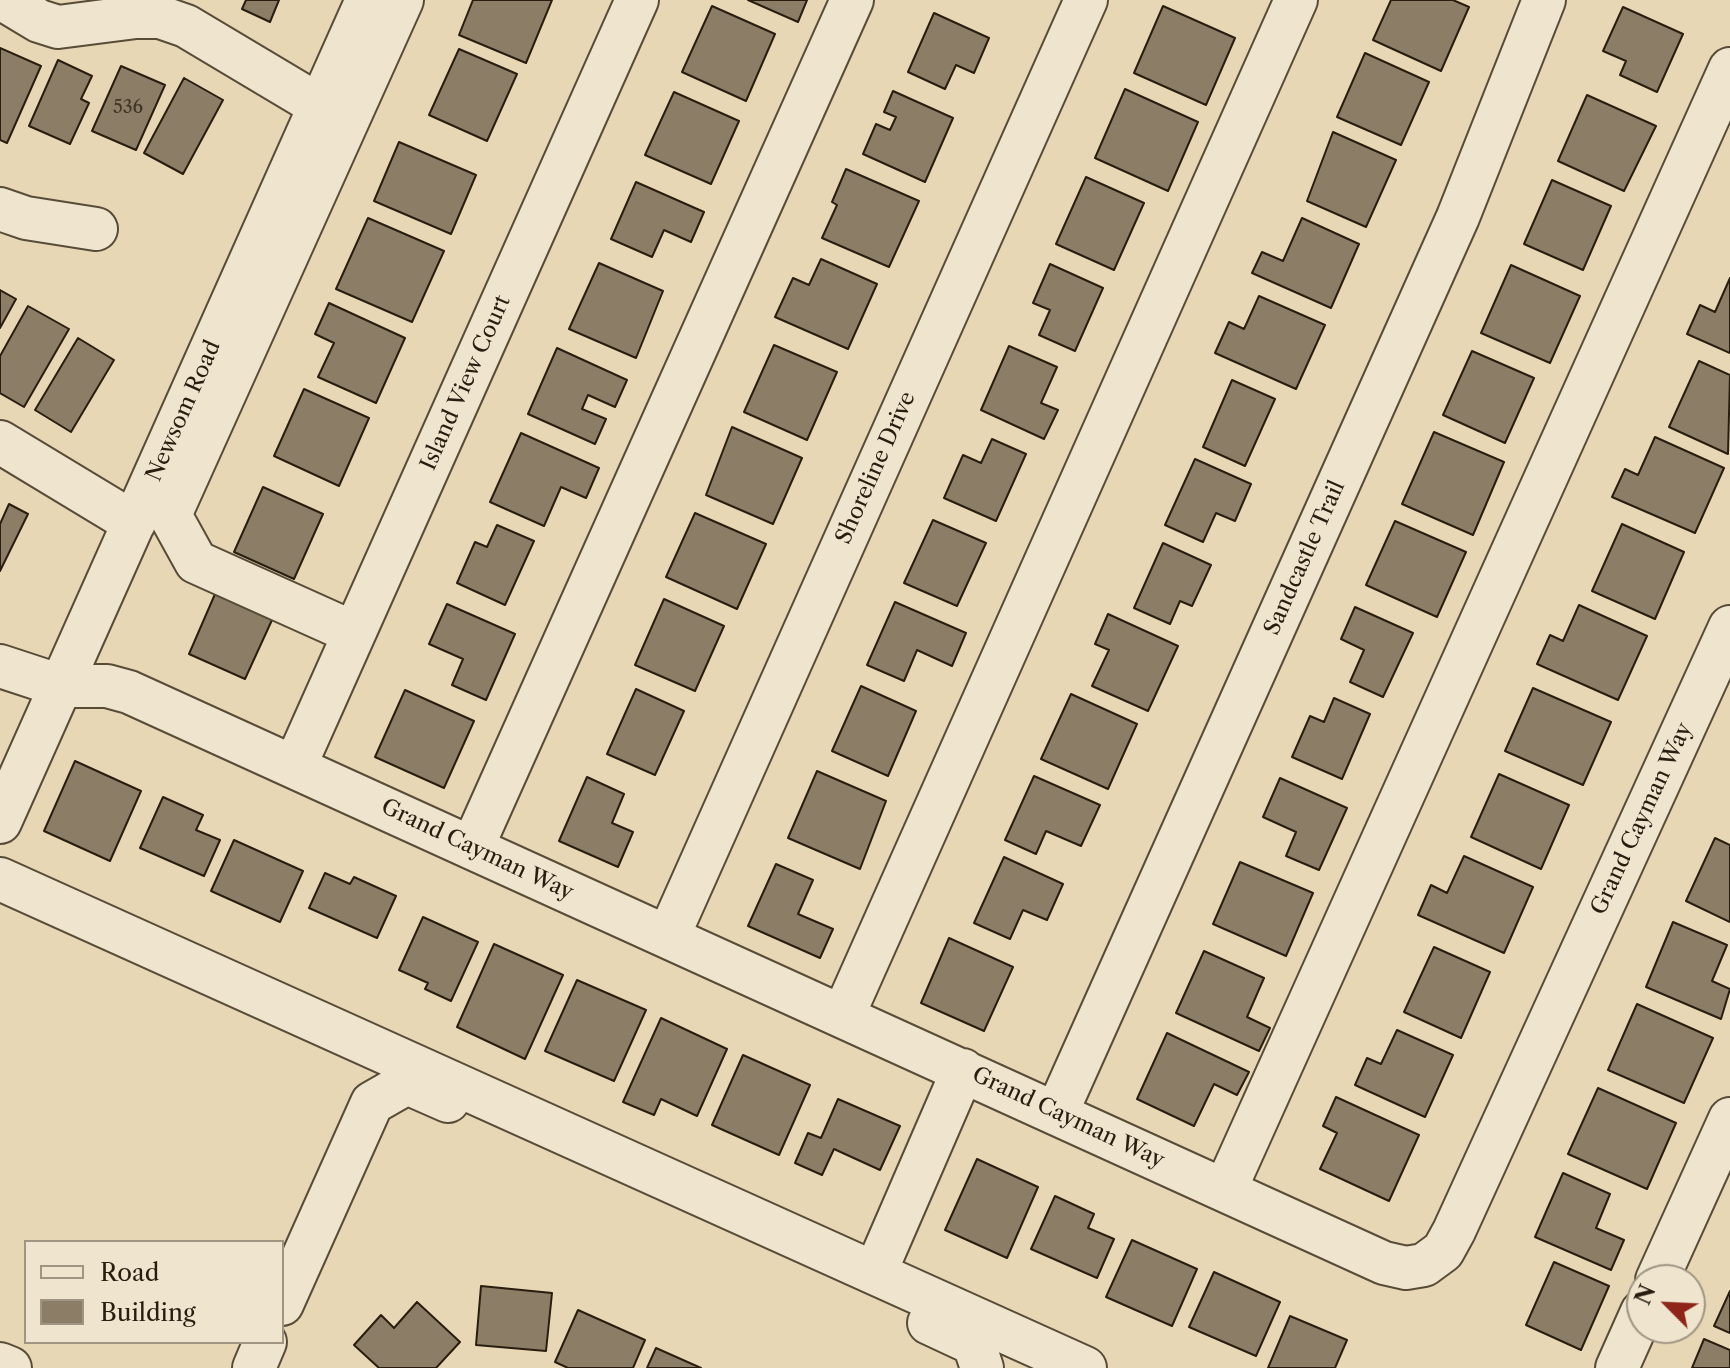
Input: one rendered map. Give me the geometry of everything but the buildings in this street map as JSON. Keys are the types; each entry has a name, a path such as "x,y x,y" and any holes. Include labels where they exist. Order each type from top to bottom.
{"street":[{"path":"4,0 39,21 58,27 160,17 186,26 320,106"},
{"name":"Newsom Road","path":"0,822 367,0"},
{"path":"354,633 196,562 170,515 402,0"},
{"name":"Island View Court","path":"295,766 637,0"},
{"path":"472,848 852,0"},
{"name":"Shoreline Drive","path":"668,937 1086,0"},
{"path":"843,1016 1296,0"},
{"name":"Sandcastle Trail","path":"1057,1112 1458,217 1544,0"},
{"path":"1225,1190 1730,69"},
{"path":"0,209 26,218 96,229"},
{"path":"0,442 134,523"},
{"name":"Grand Cayman Way","path":"0,666 61,686 107,686 129,692 1384,1263 1406,1268 1424,1265 1443,1251 1730,627"},
{"path":"0,879 1085,1368"},
{"path":"875,1273 963,1070"},
{"path":"284,1300 372,1103 407,1083 974,1344 982,1368"},
{"path":"1664,1264 1730,1119"},
{"path":"254,1368 264,1344"},
{"path":"1617,1368 1628,1344"},
{"path":"0,1364 10,1368"}]}
